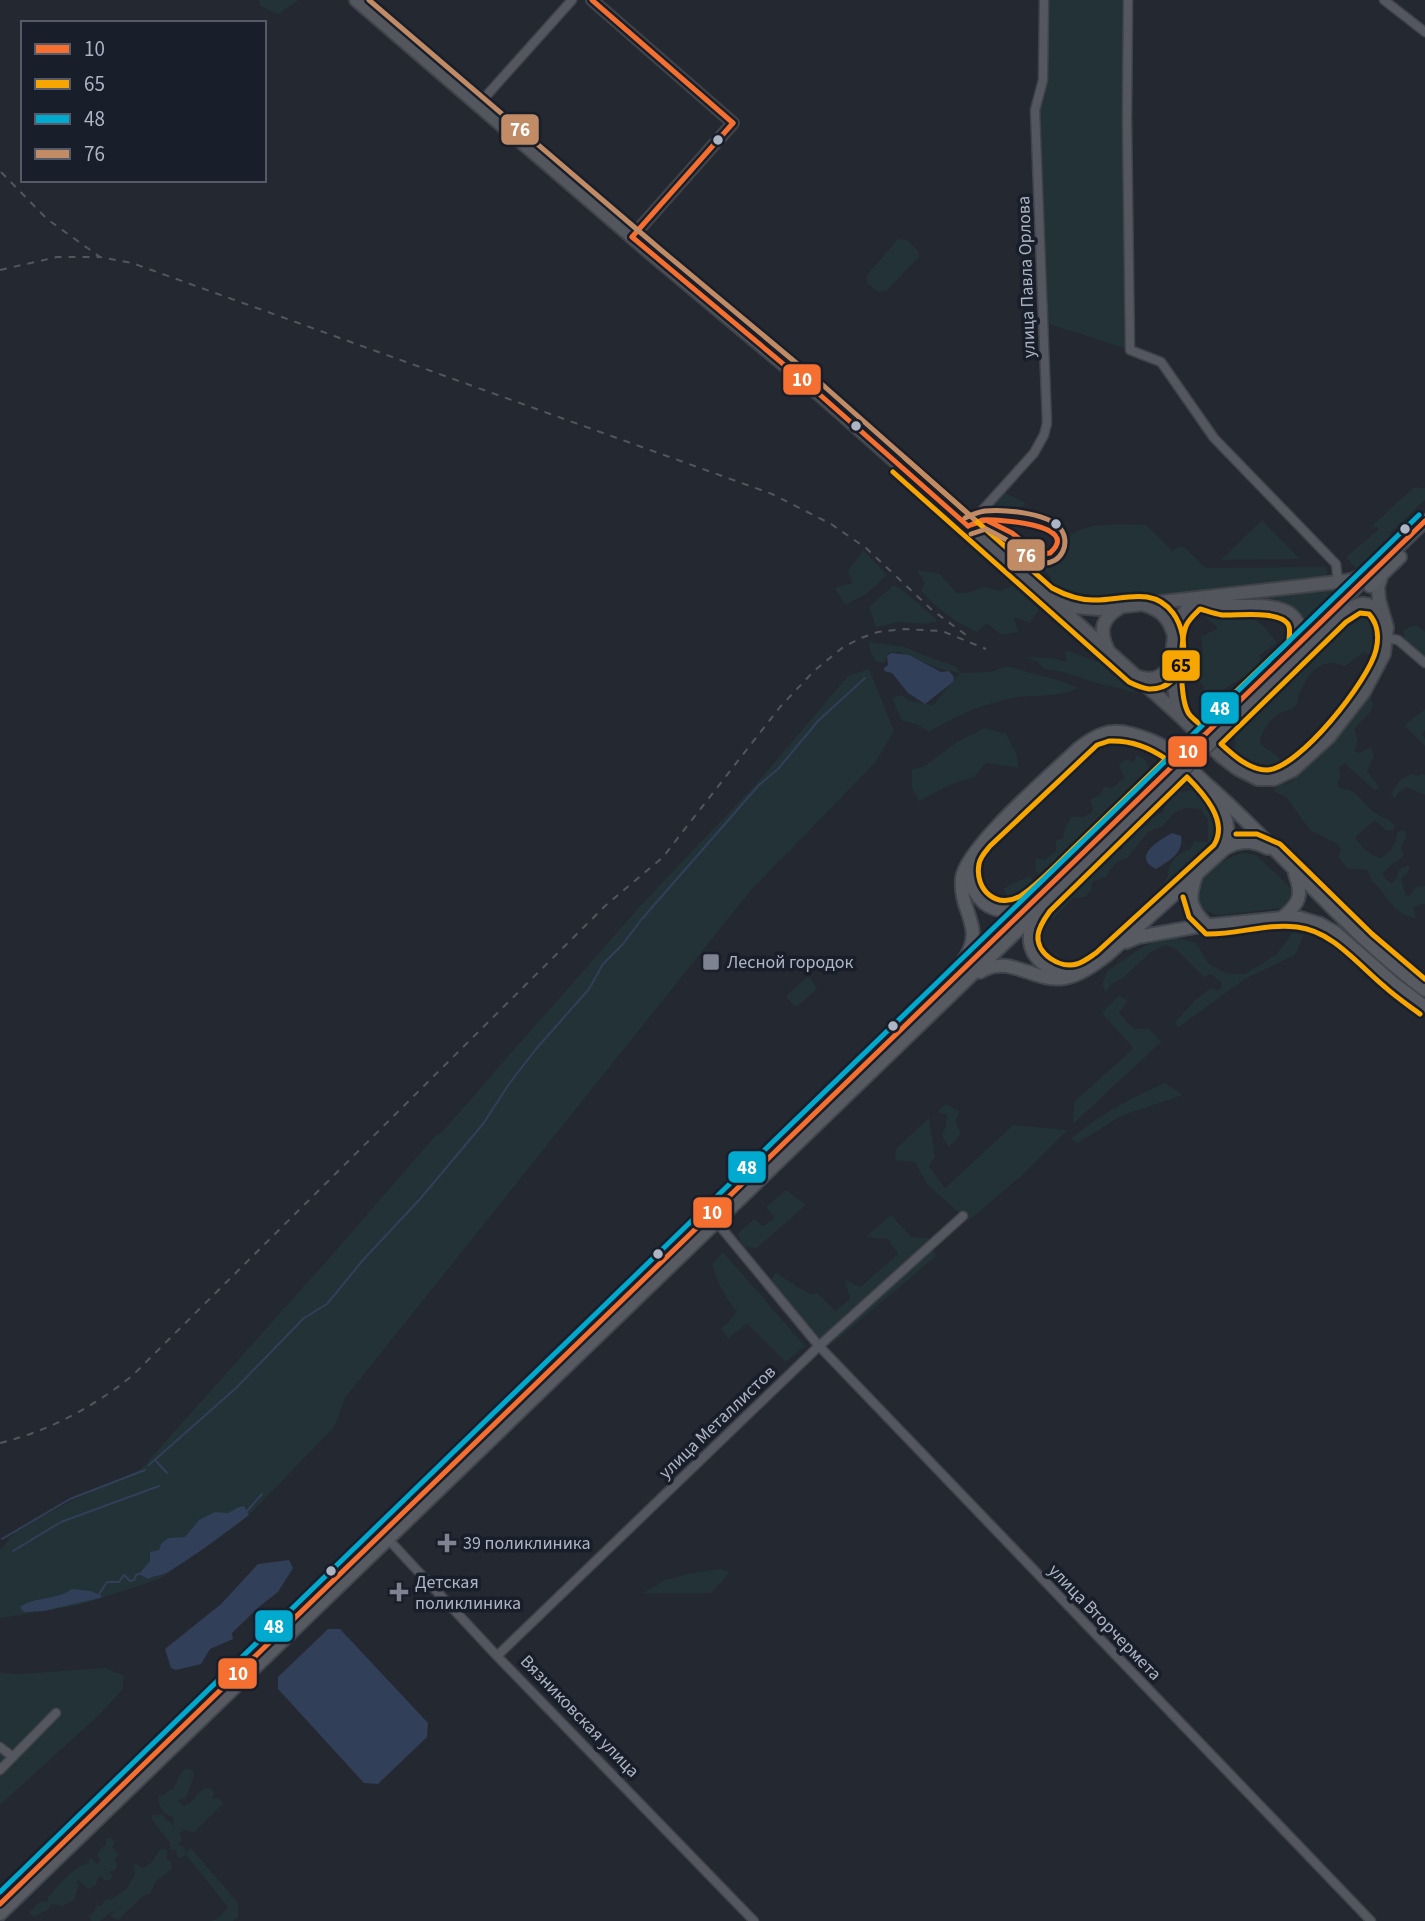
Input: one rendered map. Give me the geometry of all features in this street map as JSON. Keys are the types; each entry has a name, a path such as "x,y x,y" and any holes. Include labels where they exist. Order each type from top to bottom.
{"main road":[{"path":"356,0 818,394 1043,592 1238,769 1258,779 1284,776 1329,737 1364,692 1384,654 1387,638 1379,600 1379,571"},
{"path":"0,1914 1045,895 1340,615 1425,521"},
{"path":"1217,729 1297,645 1425,533"},
{"path":"1043,592 1064,603 1084,609 1099,609 1338,582 1379,571"},
{"path":"1198,599 1225,606 1259,605 1284,611 1298,628 1297,645"},
{"path":"1174,636 1182,615 1198,599"},
{"path":"1340,615 1362,603 1377,610 1384,618"},
{"path":"1143,605 1162,612 1171,625 1174,636 1173,687 1181,717"},
{"path":"1110,653 1102,639 1102,627 1105,618 1122,606"},
{"path":"1135,675 1153,680 1167,671 1174,662"},
{"path":"945,993 972,943 973,930 962,879 964,870 983,840 1078,749 1103,732 1120,732 1155,742 1189,767 1373,947 1425,990"},
{"path":"1208,786 1225,815 1228,828 1224,849"},
{"path":"945,993 993,966 1015,968 1057,979 1066,978 1093,965 1119,944 1224,849 1246,841 1256,842 1275,851"},
{"path":"972,857 969,870 974,890 980,898 995,908 1005,911 1013,909 1045,895"},
{"path":"1282,918 1293,909 1300,894 1292,867"},
{"path":"1197,873 1191,890 1191,900 1193,908 1208,926"},
{"path":"1045,895 1033,919 1029,934 1030,946 1035,956 1052,969 1078,972"},
{"path":"1119,944 1138,937 1208,926 1300,918 1320,924 1336,933 1425,1007"},
{"path":"0,1904 385,1536"}],"street":[{"path":"479,104 572,0"},
{"path":"592,0 733,122 632,237"},
{"name":"улица Павла Орлова","path":"968,526 1034,453 1047,424 1035,110 1043,80 1044,0"},
{"path":"1128,0 1130,350 1161,362 1214,438 1336,564 1338,582"},
{"path":"1384,0 1425,32"},
{"path":"1387,638 1398,640 1425,663"},
{"name":"улица Металлистов","path":"497,1656 819,1346 963,1216"},
{"name":"улица Вторчермета","path":"713,1218 819,1346 1371,1921"},
{"name":"Вязниковская улица","path":"385,1536 497,1656 754,1921"},
{"path":"0,1770 56,1713"},
{"path":"0,1747 13,1758"}],"shaded area":[{"path":"259,0 299,0 278,14 260,6"},
{"path":"1044,0 1125,0 1124,340 1130,350 1043,322 1035,110 1043,80"},
{"path":"898,239 907,240 919,252 919,257 887,290 878,292 867,283 867,275"},
{"path":"1414,487 1425,488 1425,500 1391,532 1390,537 1397,540 1364,572 1359,572 1346,557 1379,529 1372,526"},
{"path":"1004,492 1025,503 1024,506 997,517 987,516 985,514"},
{"path":"1262,520 1300,559 1221,560"},
{"path":"1106,525 1146,525 1172,551 1184,547 1206,568 1325,567 1328,572 1325,578 1091,602 1069,599 1052,589 1051,577 1043,569 1061,553 1068,538 1077,531"},
{"path":"863,550 887,575 866,594 845,605 835,588 852,583 848,571"},
{"path":"917,570 940,574 957,593 967,593 984,587 1001,591 1021,581 1038,595 1038,611 1030,623 1014,617 1018,632 1001,635 987,623 977,632 961,624 927,598 921,591 925,583"},
{"path":"894,585 938,621 924,624 900,622 876,627 869,607"},
{"path":"1340,588 1340,594 1303,630 1296,611 1287,604 1261,598 1226,600"},
{"path":"1365,610 1378,628 1377,645 1372,652 1369,655 1364,652 1345,666 1331,663 1317,668 1306,680 1297,704 1278,714 1264,731 1260,744 1278,757 1282,768 1267,775 1226,754 1235,745 1233,736 1254,714 1265,697 1281,690 1302,659 1344,625 1352,611"},
{"path":"1247,612 1277,643 1260,655 1261,667 1227,687 1211,702 1201,700 1204,686 1193,668 1203,651 1201,637 1218,628 1203,615"},
{"path":"1418,626 1425,632 1425,665 1404,640 1404,630"},
{"path":"869,642 905,647 955,666 961,673 991,672 1007,666 1078,688 1063,693 991,703 929,732 916,724 902,721 892,698 902,695 910,701 933,705 960,673 940,669 898,652 888,653 884,663 876,662"},
{"path":"1066,650 1101,663 1109,659 1138,684 1134,692 1044,669 1038,662 1026,657 1066,662"},
{"path":"869,669 894,731 875,763 751,890 345,1398 334,1427 252,1512 162,1578 80,1605 0,1618 0,1550 15,1532 69,1502 141,1469 641,905 756,784 848,676"},
{"path":"1370,697 1373,704 1371,711 1354,728 1358,741 1354,751 1358,753 1372,749 1374,756 1367,771 1379,787 1376,790 1371,787 1345,763 1339,767 1337,786 1356,794 1372,811 1394,825 1394,829 1387,831 1375,820 1355,837 1371,853 1382,858 1396,841 1397,833 1405,831 1406,837 1401,847 1404,855 1383,874 1386,880 1392,883 1399,870 1408,865 1410,869 1401,879 1406,895 1409,896 1416,887 1425,886 1425,904 1413,908 1415,918 1394,907 1372,881 1367,870 1346,866 1338,857 1341,849 1338,844 1310,830 1286,797 1273,791 1279,785 1288,783 1317,757"},
{"path":"1425,709 1425,730 1422,734 1425,746 1405,726"},
{"path":"985,728 1006,734 1016,753 1019,768 986,763 974,777 952,784 919,801 912,787 912,769 923,767 957,742"},
{"path":"1137,755 1145,760 1151,770 1134,782 1126,795 1057,865 1039,875 1035,869 1036,858 1044,860 1056,851 1056,841 1063,838 1071,817 1084,817 1093,811 1090,800 1101,794 1104,786 1112,788 1124,778 1119,766 1125,759 1133,763"},
{"path":"1411,774 1425,775 1425,795 1406,787 1395,799 1391,794 1402,780"},
{"path":"1193,790 1210,803 1221,822 1218,836 1208,848 1204,861 1194,864 1188,873 1160,888 1168,876 1171,863 1178,856 1190,850 1194,841 1208,842 1208,819 1200,809 1186,808 1174,813 1163,826 1148,832 1127,858 1112,867 1106,877 1092,882 1091,890 1085,897 1073,898 1054,918 1044,917 1047,911 1071,892 1075,884 1084,881 1098,864 1104,863 1122,849 1123,843 1134,831 1148,825 1153,817 1164,812 1163,809 1177,792"},
{"path":"1242,853 1257,856 1288,885 1291,895 1282,908 1220,915 1203,908 1197,898 1202,881 1226,859"},
{"path":"1029,876 1037,883 1018,899 1009,899 1003,889"},
{"path":"1293,932 1304,935 1295,955 1245,979 1177,1027 1175,1022 1195,1000 1211,988 1219,991 1222,983 1211,974 1204,977 1176,949 1166,945 1151,952 1122,979 1111,984 1106,992 1102,985 1107,971 1144,946 1160,939 1175,937 1196,943 1209,964 1228,974 1245,974 1277,954"},
{"path":"807,977 817,989 799,1005 794,1006 787,995"},
{"path":"1119,996 1128,1001 1119,1013 1134,1029 1149,1029 1161,1042 1073,1124 1074,1102 1133,1049 1103,1015 1103,1011"},
{"path":"1165,1083 1183,1095 1121,1116 1078,1143 1071,1139 1116,1107"},
{"path":"946,1104 960,1112 955,1121 961,1134 949,1147 942,1136 947,1115 937,1112"},
{"path":"929,1118 935,1157 929,1166 945,1188 1013,1125 1067,1130 1019,1178 968,1221 927,1184 915,1162 895,1160 896,1149"},
{"path":"786,1190 806,1205 757,1248 744,1247 737,1234 754,1219 763,1226 775,1218 766,1207"},
{"path":"891,1215 911,1237 930,1238 936,1256 827,1348 770,1280 776,1273 809,1294 817,1293 835,1311 850,1299 845,1280 860,1287 898,1254 888,1239 866,1237"},
{"path":"723,1252 805,1346 786,1362 747,1323 728,1339 721,1328 737,1311 722,1289 712,1264"},
{"path":"720,1569 730,1572 711,1593 643,1593 665,1580"},
{"path":"105,1668 123,1675 123,1689 99,1715 0,1805 0,1673"},
{"path":"185,1769 193,1770 194,1776 186,1798 177,1801 184,1806 205,1788 212,1789 212,1799 218,1798 224,1803 194,1832 185,1830 180,1833 182,1840 178,1844 183,1846 186,1852 191,1848 238,1903 238,1916 233,1921 211,1921 217,1919 228,1907 186,1855 180,1858 176,1850 170,1849 170,1843 152,1820 152,1815 162,1815 174,1826 173,1817 165,1814 158,1802 159,1794 165,1795 173,1789"},
{"path":"110,1838 115,1842 112,1847 119,1854 114,1860 118,1866 114,1871 109,1871 111,1880 104,1880 99,1876 95,1886 88,1889 78,1880 74,1900 63,1906 51,1904 49,1909 33,1917 29,1912 41,1901 48,1902 48,1897 73,1872 89,1863 89,1859 92,1858 96,1864 101,1860 97,1856 106,1845 106,1839"},
{"path":"165,1848 168,1853 166,1858 171,1862 172,1869 156,1881 150,1893 142,1897 118,1920 110,1916 113,1911 100,1921 92,1921 88,1916 94,1912 97,1905 101,1906 106,1899 110,1900 127,1888 135,1874 135,1863 142,1868 151,1863 160,1850"}],"water":[{"path":"891,653 909,655 941,672 949,671 954,677 953,682 925,704 908,693 892,673 884,671 888,665 887,656"},
{"path":"1172,833 1181,836 1178,852 1156,869 1146,859 1147,854 1155,844"},
{"path":"244,1506 249,1515 209,1545 165,1573 148,1579 139,1574 150,1561 150,1552 159,1550 168,1538 185,1537 199,1520 215,1512 228,1513"},
{"path":"289,1560 293,1568 278,1592 232,1633 233,1639 210,1649 201,1664 176,1670 171,1668 165,1649 221,1604 258,1564"},
{"path":"72,1589 91,1591 102,1596 44,1611 24,1612 20,1607 32,1601 66,1593"},
{"path":"328,1629 340,1629 428,1723 427,1737 378,1784 364,1783 278,1689 278,1677"}],"waterway":[{"path":"149,1465 236,1388 304,1318 327,1304 483,1124 536,1049 589,989 603,964 759,785 778,769 818,721 865,678"},
{"path":"156,1461 167,1473"},
{"path":"2,1539 70,1499 145,1470"},
{"path":"13,1551 61,1522 159,1486"},
{"path":"247,1511 262,1494"},
{"path":"99,1594 107,1582 119,1582 124,1575 130,1581 139,1574"}],"railway":[{"path":"1,172 47,219 100,257 132,263 772,494 831,524 866,548 932,610 966,635"},
{"path":"0,270 57,257 100,257"},
{"path":"0,1443 53,1425 103,1397 133,1375 605,906 663,857 780,707 814,671 842,648 878,632 904,629 942,631 986,649"}],"transit line":[{"name":"76","path":"369,0 825,387 974,519"},
{"name":"10","path":"592,0 733,123"},
{"name":"10","path":"632,237 733,123"},
{"name":"10","path":"632,237 819,394 968,526"},
{"name":"65","path":"893,472 1129,682 1149,689 1162,687 1172,681 1178,672 1184,648 1179,623 1165,604 1156,599 1136,596 1104,600 1082,599 1052,588 905,458"},
{"name":"76","path":"965,518 980,512 993,511 1034,515 1058,526 1065,538 1065,545 1055,560 1041,563 986,529 971,534"},
{"name":"48","path":"0,1892 1419,515"},
{"name":"10","path":"982,520 968,526 986,520 1012,533 1042,554 1050,553 1057,543 1055,535 1034,525 1018,522 990,520 982,520"},
{"name":"10","path":"0,1904 1425,521"},
{"name":"65","path":"1200,609 1222,615 1276,617 1288,624 1290,630 1289,641 1201,725 1186,707 1182,670 1186,626 1200,609"},
{"name":"65","path":"1360,613 1369,614 1376,627 1376,650 1371,664 1347,701 1314,740 1281,766 1267,770 1248,765 1221,744 1346,622 1360,613"},
{"name":"65","path":"1109,741 1139,745 1166,759 1029,890 1004,901 990,895 980,882 978,873 985,852 1097,745 1109,741"},
{"name":"65","path":"1187,777 1207,799 1216,817 1218,836 1214,845 1096,953 1082,962 1070,965 1050,959 1038,942 1041,925 1050,911 1187,777"},
{"name":"65","path":"1236,834 1257,834 1280,844 1372,934 1425,979"},
{"name":"65","path":"1183,897 1189,917 1206,934 1285,926 1322,935 1420,1014"}],"place":[{"name":"Лесной городок","path":"711,962"},
{"name":"39 поликлиника","path":"447,1543"},
{"name":"Детская поликлиника","path":"399,1592"}]}
